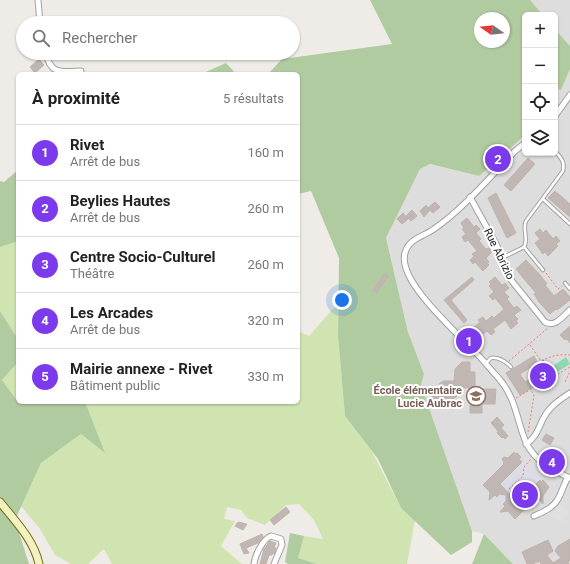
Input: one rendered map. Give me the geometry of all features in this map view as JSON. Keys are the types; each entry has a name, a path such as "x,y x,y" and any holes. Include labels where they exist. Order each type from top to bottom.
{"street":[{"path":"38,0 39,16"},
{"path":"47,60 53,70 62,72 81,71"},
{"path":"558,112 570,95"},
{"path":"522,145 438,227 411,242 405,254 406,268 414,285 429,304 499,378 512,400 534,455 549,467 569,478 554,505 548,510 534,516"},
{"name":"Rue Abrizio","path":"470,197 502,258 514,286 545,322 549,324"},
{"path":"549,324 555,323 570,310"},
{"path":"528,443 536,434 543,418 550,409 556,402 570,393"},
{"path":"0,502 26,535 38,557 39,564"},
{"path":"254,564 257,554 264,541 267,537 271,536 281,539 282,545 274,564"}],"lane":[{"path":"502,258 524,247 527,242 524,226 526,221 563,171 563,160 558,154"},
{"path":"543,199 570,224"},
{"path":"524,247 543,270"},
{"path":"565,283 570,289"},
{"path":"486,364 491,358 496,357 511,367"}],"path":[{"path":"543,270 558,289 565,283"},
{"path":"507,363 548,328 549,324"},
{"path":"529,344 541,360 543,360 552,377"},
{"path":"543,360 550,356 563,354 570,355"},
{"path":"512,400 570,367"},
{"path":"564,382 570,370"},
{"path":"528,443 528,432 534,396 531,389"},
{"path":"509,489 523,476 524,467 534,455"}],"shaded area":[{"path":"530,0 570,0 570,46 558,32 558,12 540,12"},
{"path":"570,69 570,564 513,564 484,534 472,531 421,385 424,374 408,332 386,238 420,169 429,164 479,176 522,138 522,156 558,156 558,88 561,89"},
{"path":"523,461 537,475 540,473 543,477 517,502 510,494 503,504 497,497 499,494 503,494 507,491 500,484"},
{"path":"557,504 569,509 563,522 545,514"}],"green space":[{"path":"370,0 530,0 540,12 522,12 522,138 479,176 430,164 420,169 386,238 408,332 424,374 421,385 472,531 472,542 451,555 401,508 378,459 345,416 338,336 339,258 311,191 300,194 300,72 270,72 281,60 300,60 300,57 392,44"},
{"path":"558,32 570,46 570,69 561,90 558,89"},
{"path":"226,63 234,72 206,72"},
{"path":"16,172 16,242 0,247 0,181 4,182"},
{"path":"16,242 16,336 0,311 0,247"},
{"path":"338,303 338,336 345,416 371,450 401,508 415,520 407,564 317,564 297,558 304,536 323,539 314,520 299,504 286,505 265,525 247,518 241,510 227,507 224,519 235,521 221,546 242,564 112,564 104,549 88,564 71,564 55,555 40,529 21,506 41,463 81,434 104,452 85,404 300,404 300,332 309,336"},
{"path":"0,311 16,336 16,364 2,380 16,399 16,404 86,404 105,453 81,434 41,463 15,520 29,564 0,564"},
{"path":"566,357 570,364 557,372 553,366"},
{"path":"16,364 16,399 2,380"},
{"path":"290,533 304,536 298,558 317,564 288,564 285,562"},
{"path":"484,534 513,564 472,564"}],"building":[{"path":"38,60 40,60 44,65 36,72 34,72 30,67"},
{"path":"528,158 535,164 511,191 504,185"},
{"path":"555,191 570,204 570,217 548,198"},
{"path":"496,193 516,233 507,238 488,198"},
{"path":"435,202 440,207 433,213 430,210 424,217 420,211 426,205 428,208"},
{"path":"412,210 417,216 411,221 406,216"},
{"path":"403,213 408,219 402,224 397,219"},
{"path":"467,218 474,227 476,225 480,229 476,233 481,239 479,241 486,249 489,248 492,252 486,258 489,265 483,271 475,262 473,264 470,260 474,256 472,254 477,251 468,240 465,242 462,237 466,234 462,229 464,228 461,223"},
{"path":"540,229 543,233 546,230 553,239 556,236 560,241 556,244 558,246 548,256 545,252 543,254 535,243 540,239 535,233"},
{"path":"526,260 541,276 547,284 545,285 554,296 563,289 570,297 570,300 550,314 539,302 534,294 536,293 516,269"},
{"path":"384,274 388,276 377,293 373,290"},
{"path":"472,277 474,280 451,300 467,320 464,323 444,300"},
{"path":"495,277 502,285 505,283 509,288 504,292 509,297 507,299 514,308 517,306 521,310 514,315 518,319 516,321 518,323 511,329 505,320 493,329 495,332 491,335 487,331 481,336 479,334 477,336 472,329 480,322 478,320 483,317 486,321 492,316 494,318 504,309 495,298 493,300 489,296 494,292 489,286 491,284 489,282"},
{"path":"570,326 570,343 567,339 565,340 560,335"},
{"path":"534,356 539,366 543,363 551,376 520,395 506,373","holes":["531,367 536,376 525,382 520,374"]},
{"path":"462,362 470,362 470,372 475,372 475,389 496,389 495,404 482,404 482,413 470,413 470,388 461,388 457,392 457,396 449,403 437,403 437,401 432,401 432,392 435,392 435,388 440,388 439,384 443,381 454,381 455,369"},
{"path":"497,417 504,425 501,428 508,436 505,439 497,433 498,431 491,423"},
{"path":"546,434 554,438 550,445 542,440"},
{"path":"514,452 521,457 519,459 522,462 500,484 517,502 540,480 542,482 543,480 549,487 543,496 543,504 538,498 536,500 535,499 515,519 508,511 500,512 505,506 503,504 506,501 506,495 499,494 497,497 495,495 489,500 490,492 483,485 503,465 504,462 502,459 504,457 508,458"},
{"path":"286,507 290,512 274,525 270,520"},
{"path":"238,522 247,524 243,530 235,526"},
{"path":"262,534 263,537 258,543 246,548 249,553 244,554 240,544"},
{"path":"570,539 569,564 541,564 540,561 527,564 522,552 548,540 553,551 547,555 553,563 561,558 555,551 558,546"},
{"path":"270,541 276,543 274,547 276,548 274,554 269,555 266,564 260,564 264,549"}],"place":[{"name":"Beylies Hautes","path":"498,159"},
{"name":"Rivet","path":"469,341"},
{"name":"Centre Socio-Culturel","path":"543,376"},
{"name":"École élémentaire Lucie Aubrac","path":"476,396"},
{"name":"Les Arcades","path":"552,462"},
{"name":"Mairie annexe - Rivet","path":"525,495"}]}
